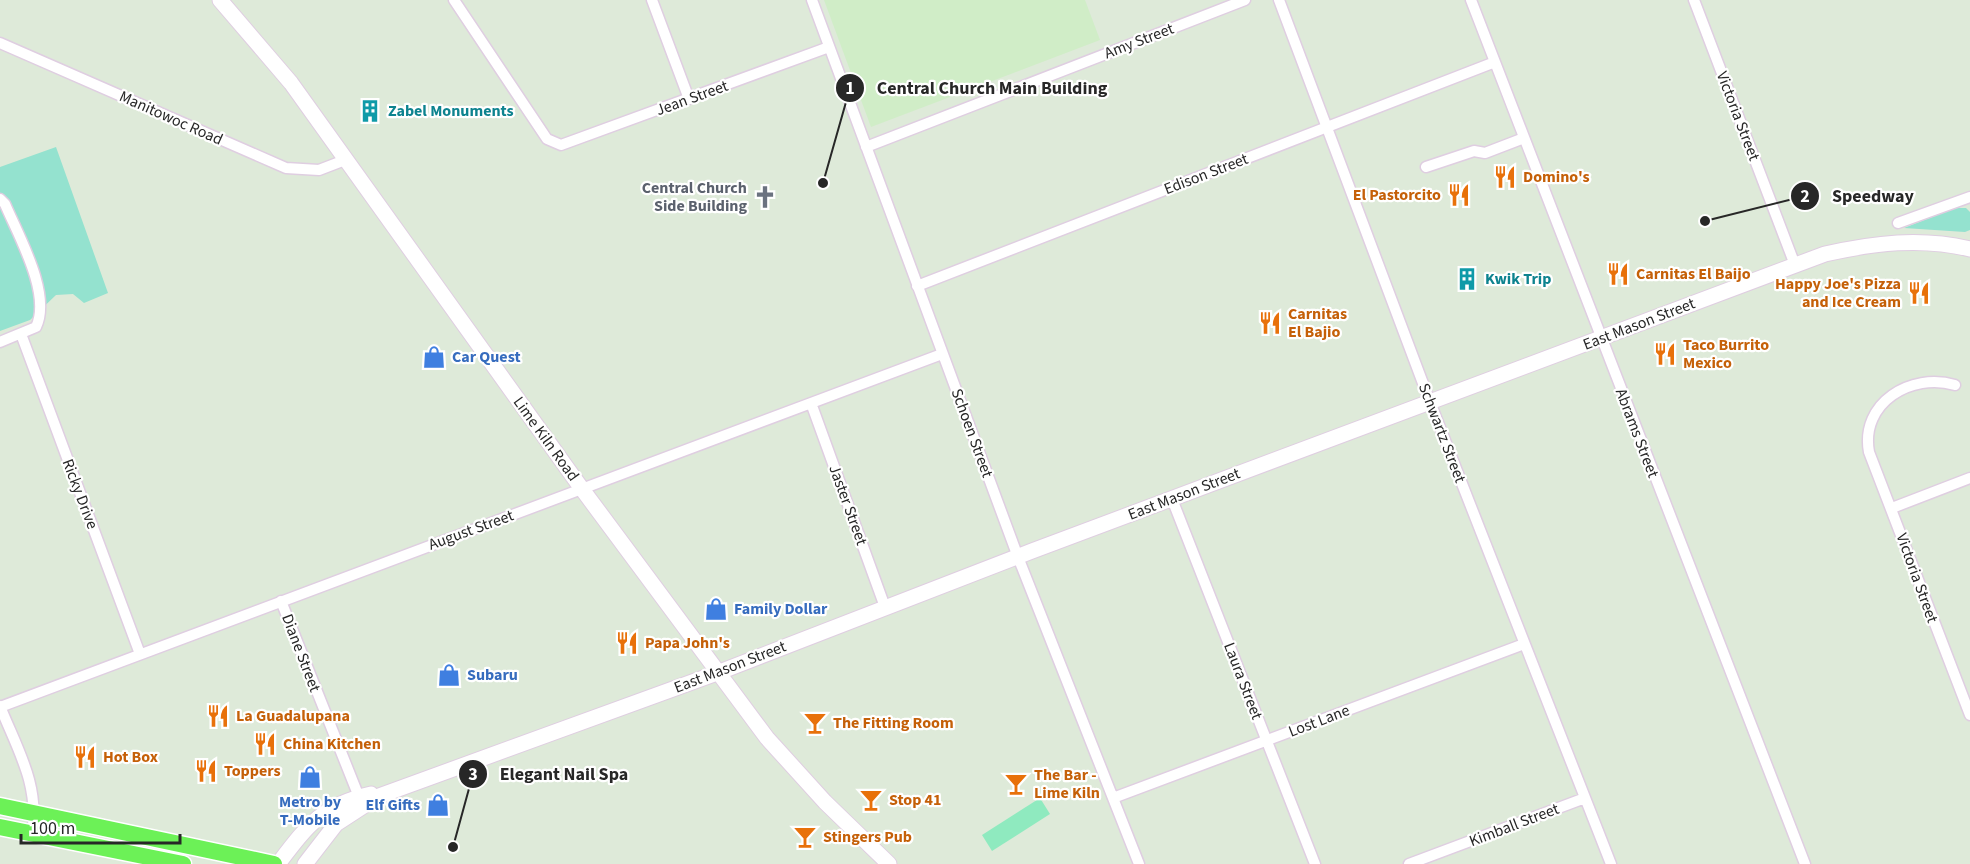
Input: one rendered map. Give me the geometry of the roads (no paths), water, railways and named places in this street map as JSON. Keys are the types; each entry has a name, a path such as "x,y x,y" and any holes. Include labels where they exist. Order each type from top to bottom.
{"main road":[{"name":"Lime Kiln Road","path":"220,0 291,83 717,673 795,771 889,864"},
{"name":"East Mason Street","path":"276,864 321,814 406,786 717,673 1018,556 1825,254 1887,242 1936,243 1970,249"},
{"name":"East Mason Street","path":"305,864 336,824 360,801"},
{"path":"0,806 276,864"},
{"path":"0,827 183,864"}],"street":[{"name":"Jean Street","path":"454,0 547,139 554,144 565,144 829,47"},
{"path":"652,0 688,99"},
{"name":"Schoen Street","path":"812,0 1018,556 1139,864"},
{"name":"Amy Street","path":"866,147 1245,0"},
{"name":"Schwartz Street","path":"1279,0 1430,402 1611,864"},
{"name":"Abrams Street","path":"1471,0 1805,864"},
{"name":"Victoria Street","path":"1694,0 1795,265"},
{"name":"Manitowoc Road","path":"0,43 286,168 318,170 345,160"},
{"name":"Edison Street","path":"917,285 1495,62"},
{"path":"1426,167 1474,151 1485,153 1524,138"},
{"path":"1898,223 1970,197"},
{"path":"0,199 36,281 40,309 36,327 0,342"},
{"name":"Ricky Drive","path":"21,334 140,654"},
{"name":"August Street","path":"0,706 942,354"},
{"name":"Victoria Street","path":"1955,386 1941,381 1928,382 1894,395 1878,408 1872,417 1867,439 1869,452 1970,715"},
{"name":"Jaster Street","path":"811,403 885,607"},
{"path":"1892,508 1970,478"},
{"name":"Laura Street","path":"1172,499 1315,864"},
{"name":"Diane Street","path":"281,601 360,801"},
{"name":"Lost Lane","path":"1113,798 1524,644"},
{"path":"0,706 32,785 35,813 32,833"},
{"name":"Kimball Street","path":"1409,864 1585,798"}],"place":[{"name":"Zabel Monuments","path":"370,111"},
{"name":"Domino's","path":"1505,177"},
{"name":"Central Church Main Building","path":"823,183"},
{"name":"El Pastorcito","path":"1459,195"},
{"name":"Central Church Side Building","path":"765,197"},
{"name":"Speedway","path":"1705,221"},
{"name":"Carnitas El Baijo","path":"1618,274"},
{"name":"Kwik Trip","path":"1467,279"},
{"name":"Happy Joe's Pizza and Ice Cream","path":"1919,293"},
{"name":"Carnitas El Bajio","path":"1270,323"},
{"name":"Taco Burrito Mexico","path":"1665,354"},
{"name":"Car Quest","path":"434,357"},
{"name":"Family Dollar","path":"716,609"},
{"name":"Papa John's","path":"627,643"},
{"name":"Subaru","path":"449,675"},
{"name":"La Guadalupana","path":"218,716"},
{"name":"The Fitting Room","path":"815,723"},
{"name":"China Kitchen","path":"265,744"},
{"name":"Hot Box","path":"85,757"},
{"name":"Toppers","path":"206,771"},
{"name":"Metro by T-Mobile","path":"310,777"},
{"name":"The Bar - Lime Kiln","path":"1016,784"},
{"name":"Stop 41","path":"871,800"},
{"name":"Elf Gifts","path":"438,805"},
{"name":"Stingers Pub","path":"805,837"},
{"name":"Elegant Nail Spa","path":"453,847"}]}
